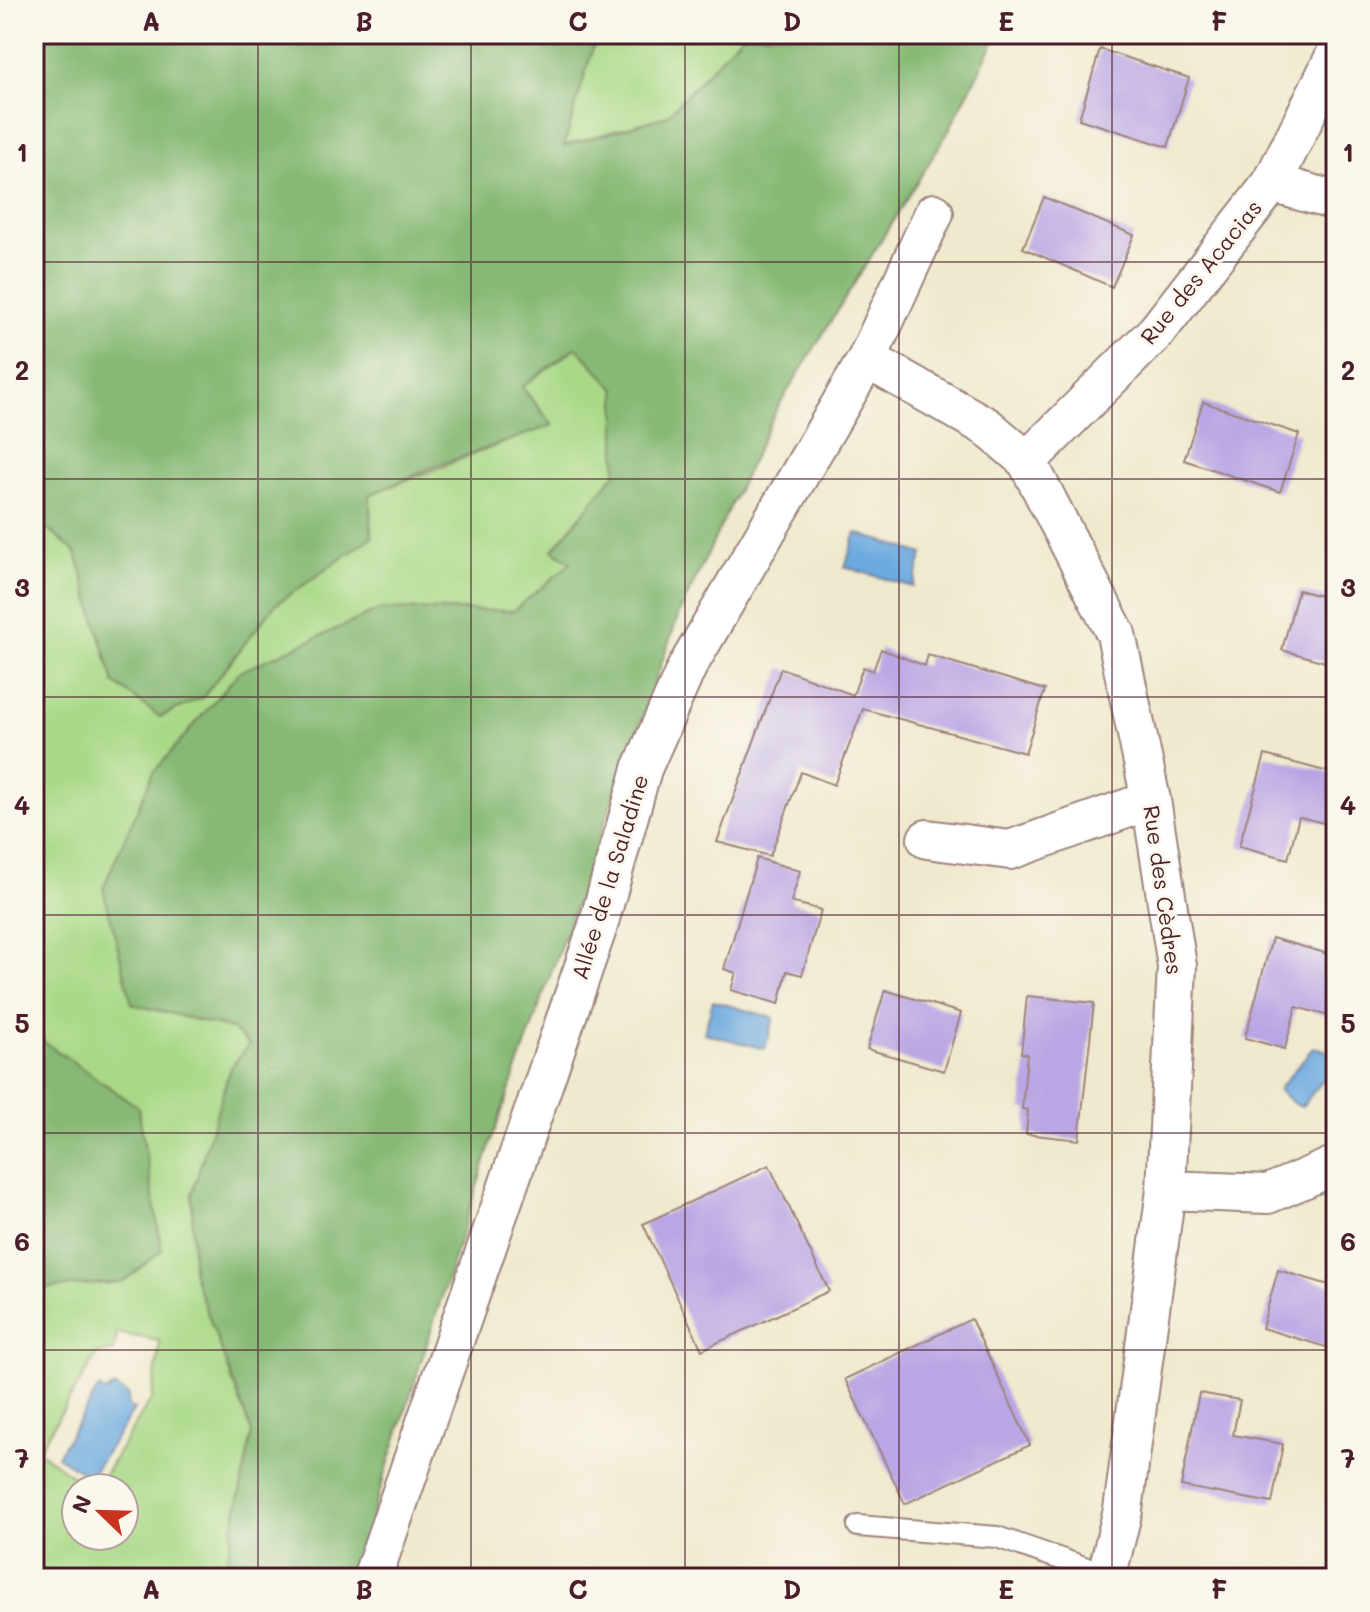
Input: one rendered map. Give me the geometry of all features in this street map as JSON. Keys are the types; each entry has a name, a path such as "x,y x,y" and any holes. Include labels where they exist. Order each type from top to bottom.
{"street":[{"name":"Rue des Acacias","path":"1027,461 1157,331 1272,183 1336,54"},
{"path":"1272,183 1336,201"},
{"name":"Allée de la Saladine","path":"372,1578 597,929 642,769 687,667 867,359 934,213"},
{"name":"Rue des Cèdres","path":"867,359 987,427 1027,461 1116,634 1151,800 1177,966 1166,1190 1123,1510 1107,1576"},
{"path":"927,839 1010,850 1151,800"},
{"path":"1166,1190 1268,1194 1336,1165"}],"lane":[{"path":"858,1526 997,1537 1107,1576"}],"green space":[{"path":"34,34 597,34 564,146 667,116 743,34 998,34 948,132 776,410 679,614 492,1139 352,1578 223,1578 252,1433 193,1274 192,1193 230,1069 249,1044 232,1029 132,1004 103,888 153,773 239,672 381,609 513,611 571,563 553,550 616,473 616,390 576,347 522,387 553,425 436,466 369,495 372,537 275,605 203,697 160,717 114,683 76,553 34,517"},
{"path":"597,34 743,34 667,116 563,146"},
{"path":"577,347 616,390 616,473 553,550 572,563 513,611 381,609 133,1004 232,1029 249,1044 230,1069 193,1274 252,1433 223,1578 34,1578 34,1289 38,1290 138,1107 34,1035 34,517 76,553 114,683 203,697 275,605 372,537 369,495 552,424 522,387","holes":["117,1333 160,1341 152,1398 106,1472 140,1472 140,1552 60,1552 60,1472 67,1472 38,1451 97,1354 114,1351"]},
{"path":"34,1035 138,1107 162,1250 123,1282 34,1289"}],"water":[{"path":"856,533 923,554 913,587 845,567"},
{"path":"713,1001 774,1018 765,1049 704,1033"},
{"path":"1312,1049 1336,1054 1336,1065 1302,1106 1297,1106 1279,1091 1280,1087"},
{"path":"116,1387 128,1395 128,1406 134,1410 93,1472 82,1472 57,1456 99,1388 105,1392"}],"building":[{"path":"1100,49 1189,78 1168,147 1079,119"},
{"path":"1044,197 1134,235 1112,287 1023,248"},
{"path":"1203,402 1299,434 1280,492 1184,460"},
{"path":"1298,590 1336,600 1336,665 1282,650"},
{"path":"881,649 925,666 928,655 1045,690 1025,753 863,709 834,785 801,772 770,856 717,842 781,668 853,695 863,667 873,671"},
{"path":"1265,755 1336,774 1336,826 1299,817 1288,859 1239,846"},
{"path":"757,858 800,871 791,902 821,910 802,975 787,971 779,1004 731,990 736,973 724,969"},
{"path":"1272,938 1336,956 1336,1018 1296,1007 1285,1049 1245,1038"},
{"path":"885,990 961,1013 944,1071 867,1049"},
{"path":"1027,996 1094,1003 1079,1140 1026,1134 1028,1110 1022,1109 1027,1054 1021,1053"},
{"path":"769,1165 829,1291 702,1350 643,1224"},
{"path":"1278,1270 1336,1287 1336,1350 1262,1328"},
{"path":"971,1319 1030,1445 905,1504 845,1379"},
{"path":"1199,1393 1240,1400 1233,1435 1283,1444 1272,1503 1181,1486"}]}
